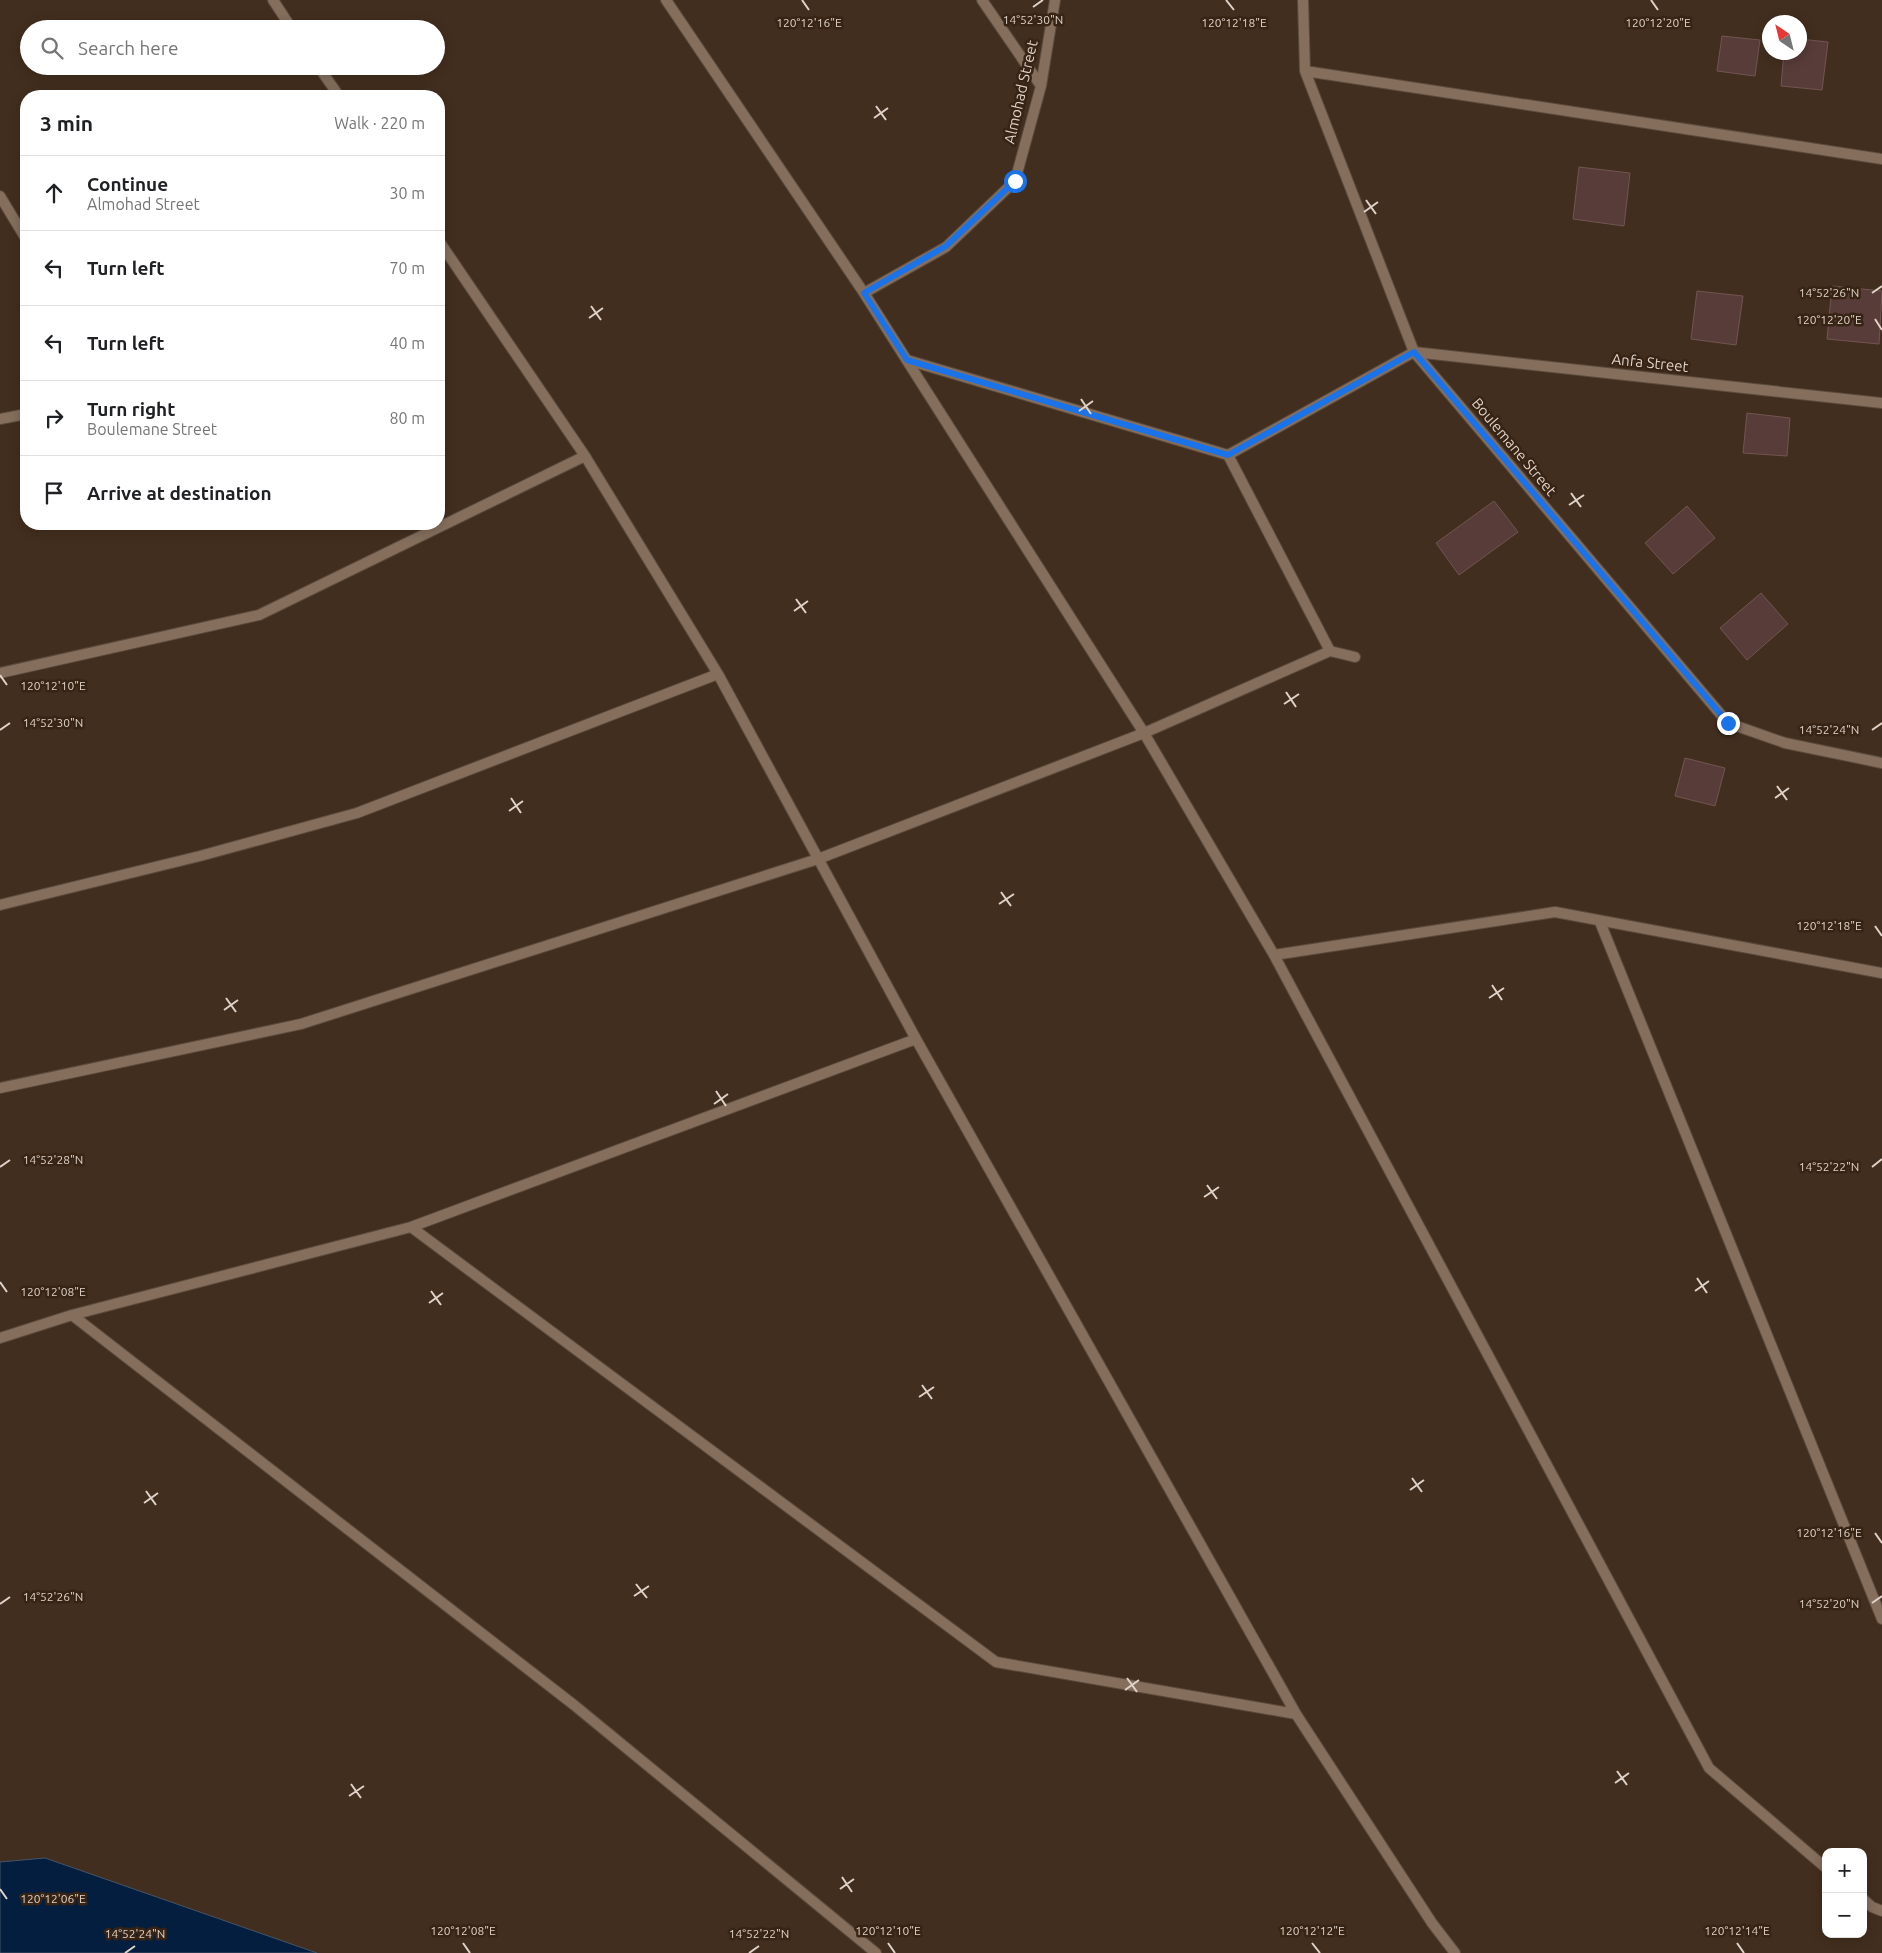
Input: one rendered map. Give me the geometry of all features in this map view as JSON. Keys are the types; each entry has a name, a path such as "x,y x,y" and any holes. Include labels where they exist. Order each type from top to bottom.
{"street":[{"path":"273,0 286,20"},
{"path":"666,0 864,293 1144,733 1274,955 1709,1768 1822,1865"},
{"path":"982,0 1041,86"},
{"name":"Almohad Street","path":"864,293 946,246 1015,181 1041,86 1055,0"},
{"name":"Boulemane Street","path":"1303,0 1305,71 1414,352 1728,723 1785,743 1882,763"},
{"path":"1305,71 1882,159"},
{"path":"324,75 335,90"},
{"path":"0,196 20,229"},
{"path":"445,251 585,456 718,674 916,1038 1296,1714 1427,1915 1455,1953"},
{"path":"907,360 1228,455 1414,352"},
{"name":"Anfa Street","path":"1414,352 1882,403"},
{"path":"0,419 20,415"},
{"path":"1228,455 1330,651"},
{"path":"445,524 585,456"},
{"path":"0,673 260,615 434,530"},
{"path":"0,1088 301,1024 818,858 1144,733 1330,651 1355,657"},
{"path":"0,905 200,856 357,813 718,674"},
{"path":"1274,955 1555,912 1600,922 1882,973"},
{"path":"1600,922 1882,1619"},
{"path":"0,1338 72,1315 411,1227 916,1038"},
{"path":"411,1227 996,1662 1296,1714"},
{"path":"72,1315 574,1705 876,1953"},
{"path":"1867,1902 1882,1911"}],"water":[{"path":"45,1858 317,1953 0,1953 0,1862"}],"building":[{"path":"1722,36 1760,40 1755,76 1717,71"},
{"path":"1807,40 1828,42 1822,90 1781,86 1783,60 1807,60"},
{"path":"1579,167 1630,173 1624,226 1573,219"},
{"path":"1832,286 1882,291 1879,344 1827,339"},
{"path":"1697,291 1743,296 1736,345 1691,339"},
{"path":"1747,413 1790,418 1787,456 1743,453"},
{"path":"1494,501 1518,532 1459,575 1436,543"},
{"path":"1687,506 1715,538 1673,574 1645,543"},
{"path":"1761,593 1788,624 1747,660 1720,628"},
{"path":"1685,758 1725,768 1715,806 1675,796"}],"route":[{"path":"1015,181 946,246 864,293 907,360 1228,455 1414,352 1728,723"}]}
